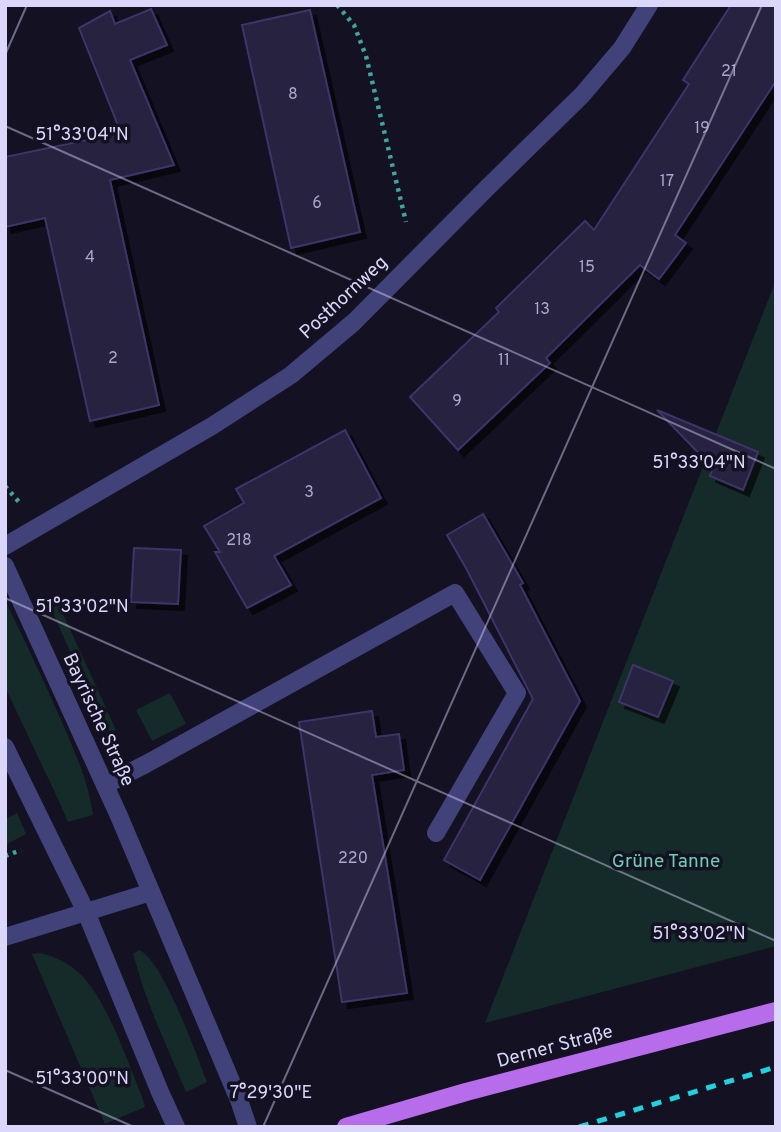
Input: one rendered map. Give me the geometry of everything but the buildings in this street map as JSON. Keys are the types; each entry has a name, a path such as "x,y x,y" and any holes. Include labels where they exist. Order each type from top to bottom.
{"main road":[{"name":"Derner Straße","path":"346,1127 466,1092 776,1011"}],"street":[{"name":"Posthornweg","path":"5,546 212,426 291,375 354,322 582,95 622,48 649,5"},
{"name":"Bayrische Straße","path":"5,566 105,785 239,1100 248,1127"},
{"path":"105,785 455,593 517,693 436,833"},
{"path":"5,747 86,912 176,1127"},
{"path":"5,936 151,892"}],"path":[{"path":"337,5 354,25 366,56 415,260"},
{"path":"5,486 24,508"}],"green space":[{"name":"Grüne Tanne","path":"776,280 776,946 485,1023"},
{"path":"5,600 74,750 93,815 68,822 5,687"},
{"path":"59,605 116,730 106,734 51,608"},
{"path":"170,693 186,724 152,741 136,710"},
{"path":"17,813 26,834 5,845 5,819"},
{"path":"139,950 148,957 168,989 207,1082 186,1092 144,990 133,954"},
{"path":"39,953 74,968 97,996 123,1048 145,1107 105,1124 32,954"}],"railway":[{"path":"579,1127 776,1067"}]}
